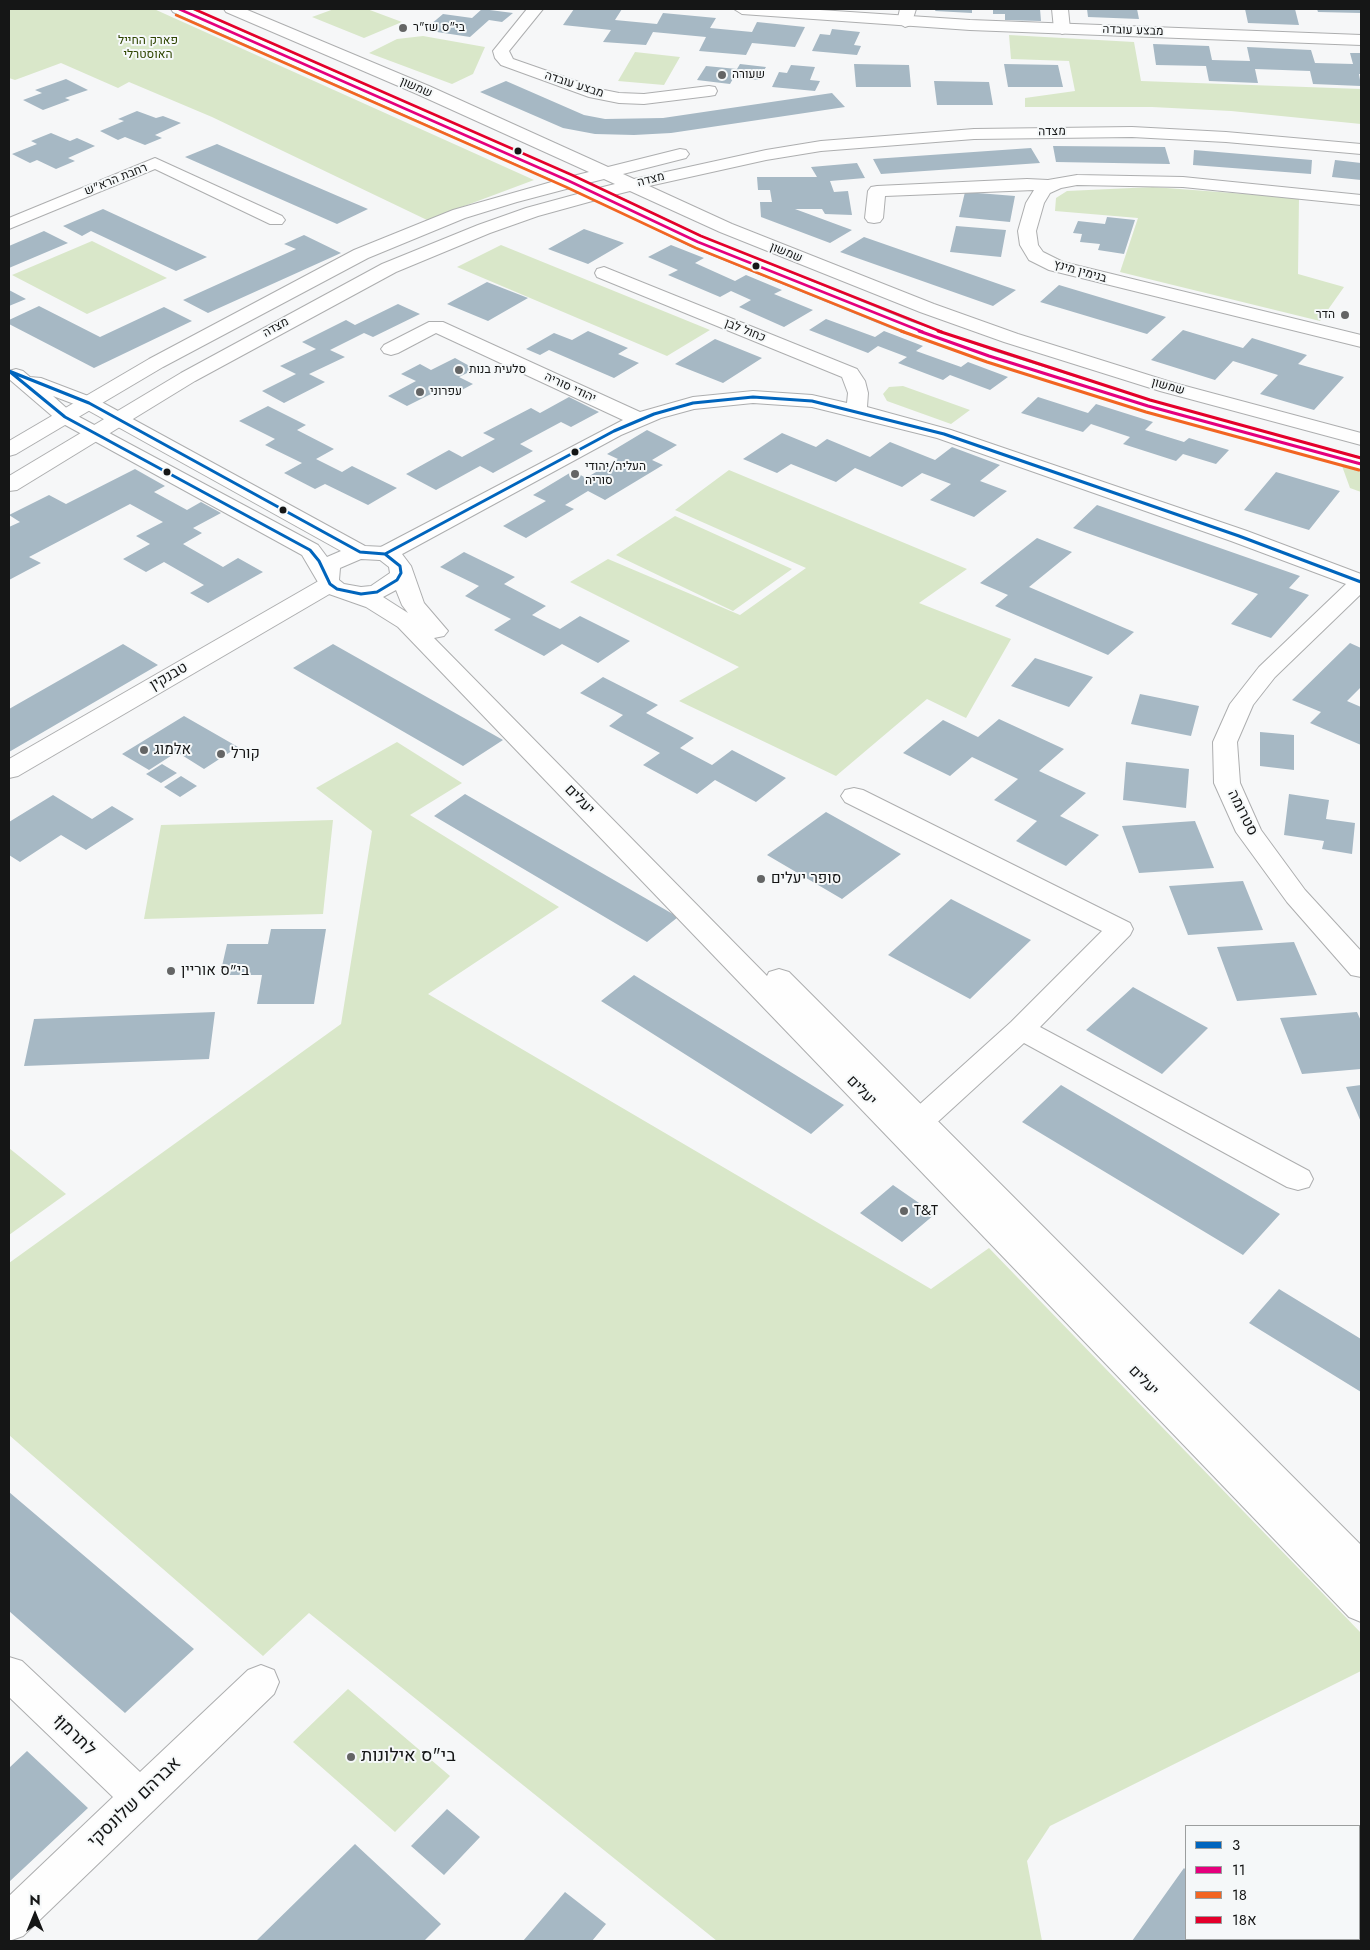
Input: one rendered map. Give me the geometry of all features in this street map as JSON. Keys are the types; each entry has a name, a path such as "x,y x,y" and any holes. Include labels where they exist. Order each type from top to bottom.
{"street":[{"name":"שמשון","path":"179,9 569,181 755,266 902,325 989,356 1148,406 1361,464"},
{"name":"שמשון","path":"232,9 423,90 694,214 865,285 1011,338 1166,387 1361,439"},
{"name":"מבצע עובדה","path":"535,9 501,51 503,58 508,62 595,93 619,98 644,100 709,91"},
{"name":"מבצע עובדה","path":"742,9 907,15 1062,29 1361,40"},
{"path":"1060,9 1062,29"},
{"path":"1110,116 1242,122"},
{"name":"מצדה","path":"9,485 281,324 389,268 484,228 594,194 698,169 821,146 913,137 1132,132 1226,137 1361,148"},
{"name":"מצדה","path":"9,450 250,312 361,254 460,214 569,181 696,150"},
{"name":"רחבת הרא\"ש","path":"9,224 155,164 276,220"},
{"path":"694,214 682,200 679,191 684,181 698,169"},
{"path":"874,218 877,191 1018,184 1050,186 1077,180 1148,180 1236,186 1361,200"},
{"name":"בנימין מינץ","path":"1050,186 1043,189 1035,203 1027,231 1029,244 1036,256 1056,266 1361,341"},
{"name":"כחול לבן","path":"604,273 850,373 855,381 858,393 856,410"},
{"name":"יהודי סוריה","path":"391,349 436,326 640,420"},
{"path":"12,373 89,403 360,552 393,564"},
{"path":"12,373 65,417 310,550 335,585 377,592 390,587 397,580 393,564"},
{"path":"393,564 614,431 640,420 693,403 753,397 812,401 856,410 951,436 1239,536 1361,582"},
{"path":"335,585 327,572 331,564 340,558 360,552"},
{"name":"יעלים","path":"393,564 413,605 443,639 1361,1568"},
{"name":"סטרומה","path":"1361,582 1267,672 1242,704 1225,742 1227,783 1249,832 1296,896 1361,968"},
{"name":"יעלים","path":"335,585 374,602 406,622 1361,1606"},
{"name":"טבנקין","path":"9,770 335,585"},
{"path":"854,796 1120,929 1022,1029 920,1121"},
{"path":"1022,1029 1298,1179"},
{"name":"tלתרמן","path":"9,1673 140,1798"},
{"name":"אברהם שלונסקי","path":"9,1922 261,1682"}],"green space":[{"name":"פארק החייל האוסטרלי","path":"9,9 154,9 534,180 427,220 212,117 129,82 118,88 61,63 15,80 9,78"},
{"path":"334,9 367,9 402,22 364,38 312,17"},
{"path":"1009,35 1134,42 1141,81 1361,89 1361,124 1231,111 1152,107 1025,107 1025,98 1075,91 1069,61 1011,59"},
{"path":"423,36 485,47 473,74 452,84 369,53 397,39"},
{"path":"635,52 680,57 664,85 618,81"},
{"path":"1153,187 1299,198 1298,274 1344,287 1320,321 1120,272 1138,218 1055,211 1056,198 1067,191"},
{"path":"92,241 167,278 87,314 12,275"},
{"path":"501,245 710,330 667,356 457,267"},
{"path":"903,386 970,410 951,424 887,401 883,394 889,387"},
{"path":"1342,466 1361,471 1361,492 1350,488"},
{"path":"729,470 967,569 919,603 1011,639 966,718 927,699 836,776 679,701 739,667 570,582 608,559 740,615 806,568 675,510"},
{"path":"675,516 792,569 733,611 616,555"},
{"path":"397,742 462,783 410,815 559,907 428,994 931,1289 989,1248 1361,1633 1361,1671 1050,1826 1027,1861 1042,1941 717,1941 309,1613 263,1656 9,1435 9,1263 341,1024 372,831 316,788"},
{"path":"333,820 323,914 144,919 161,825"},
{"path":"9,1148 66,1194 9,1235"},
{"path":"348,1689 450,1776 395,1832 293,1742"}],"building":[{"path":"482,9 513,13 502,22 489,20 470,37 424,30 443,14 472,18"},
{"path":"574,9 622,9 615,20 657,24 663,13 716,18 710,28 752,32 757,22 805,27 795,47 752,43 746,55 699,51 706,37 653,32 646,45 603,42 611,30 563,25"},
{"path":"936,9 972,9 972,13 935,11"},
{"path":"993,9 1040,9 1041,21 1005,20 1005,14 993,14"},
{"path":"1087,9 1137,9 1139,19 1088,17"},
{"path":"1245,9 1295,9 1299,25 1248,23"},
{"path":"1317,9 1361,9 1361,13 1318,12"},
{"path":"832,29 860,32 854,45 861,46 857,55 812,51 820,34 830,35"},
{"path":"1153,44 1209,46 1212,60 1250,61 1247,47 1311,50 1315,63 1353,64 1350,53 1361,53 1361,74 1359,74 1361,86 1313,84 1310,71 1255,69 1258,83 1209,81 1206,66 1156,65"},
{"path":"740,64 766,67 758,80 734,77 730,84 697,80 706,66 737,69"},
{"path":"854,64 909,65 911,87 856,87"},
{"path":"1004,64 1058,65 1063,87 1008,87"},
{"path":"791,65 815,67 810,80 820,81 815,91 772,87 779,72 787,73"},
{"path":"66,79 88,90 65,98 70,100 43,110 23,100 42,93 35,90"},
{"path":"506,81 584,115 605,119 663,118 832,93 845,107 671,133 634,135 595,134 563,128 480,92"},
{"path":"934,81 989,82 993,105 937,105"},
{"path":"137,111 156,118 163,116 181,123 155,135 162,138 145,145 125,137 118,140 100,131 124,121 118,119"},
{"path":"51,133 70,141 77,138 95,146 68,158 75,161 56,169 37,160 30,163 12,154 37,144 31,141"},
{"path":"217,144 368,209 337,224 185,157"},
{"path":"1053,146 1165,147 1170,164 1056,162"},
{"path":"1031,148 1040,163 881,174 873,159"},
{"path":"1194,150 1312,160 1311,174 1193,165"},
{"path":"1335,160 1361,163 1361,180 1332,177"},
{"path":"857,163 865,178 830,181 834,192 848,191 852,215 825,214 822,209 795,209 852,230 830,243 761,217 760,202 772,202 770,190 758,190 757,177 817,177 811,167"},
{"path":"965,192 1015,196 1010,222 959,217"},
{"path":"103,209 207,257 176,271 91,231 82,236 63,226"},
{"path":"1107,217 1135,220 1124,254 1098,250 1100,244 1080,242 1082,234 1073,233 1078,221 1105,224"},
{"path":"956,226 1006,230 1001,257 950,252"},
{"path":"584,229 624,243 588,264 548,249"},
{"path":"44,231 68,243 9,268 9,246"},
{"path":"304,235 341,253 208,313 183,300 296,249 284,244"},
{"path":"864,237 1016,290 993,306 840,252"},
{"path":"671,245 704,258 695,263 735,281 746,275 782,290 774,294 813,310 784,327 739,307 751,300 731,291 720,297 668,275 678,270 648,257"},
{"path":"487,282 528,298 488,321 447,304"},
{"path":"1059,285 1166,317 1147,334 1040,302"},
{"path":"9,290 26,299 9,306"},
{"path":"398,304 420,314 373,337 364,333 330,350 345,357 309,374 325,382 284,403 262,391 296,374 280,366 316,349 302,342 346,320 355,325"},
{"path":"39,306 100,337 164,307 192,321 94,368 9,324 9,320"},
{"path":"826,319 875,337 884,331 923,346 916,351 961,367 968,362 1008,377 990,390 950,375 943,380 898,363 907,357 878,346 868,353 809,330"},
{"path":"1183,330 1243,348 1252,338 1307,355 1298,364 1344,377 1314,410 1260,394 1278,375 1233,361 1215,380 1151,360"},
{"path":"588,331 628,348 618,354 639,363 614,378 549,350 540,355 526,349 554,333 572,340"},
{"path":"715,339 762,358 723,383 675,364"},
{"path":"455,358 475,369 459,377 473,384 458,392 447,386 407,406 388,396 416,381 401,374 420,364 431,370"},
{"path":"569,397 599,412 571,427 561,422 520,444 533,451 493,473 480,466 436,490 406,474 449,450 462,457 495,439 483,433 531,408 540,413"},
{"path":"1038,397 1088,413 1096,404 1153,422 1145,430 1184,442 1189,438 1229,450 1216,464 1183,454 1176,461 1123,444 1130,437 1091,424 1083,432 1021,413"},
{"path":"268,406 306,425 297,430 334,449 316,459 342,472 352,466 397,488 368,505 325,484 315,489 284,473 302,463 265,445 275,439 239,421"},
{"path":"647,430 677,445 652,460 663,465 605,500 588,491 565,505 574,509 526,538 503,526 546,501 533,495 573,471 586,478 618,459 607,454"},
{"path":"782,433 816,447 827,439 870,457 890,442 935,460 952,447 1000,465 980,481 1007,491 974,517 930,500 951,484 922,473 902,487 855,468 836,482 791,464 777,473 743,459"},
{"path":"135,469 165,486 154,492 187,510 201,502 221,513 193,528 202,533 183,544 223,567 238,558 263,572 208,603 190,593 204,585 164,562 146,572 123,559 150,544 136,536 163,522 130,504 29,557 41,563 9,580 9,527 20,522 9,515 49,495 66,504"},
{"path":"1276,472 1340,491 1309,530 1244,510"},
{"path":"1097,505 1300,576 1289,588 1309,595 1271,638 1231,624 1258,594 1073,528"},
{"path":"1037,538 1072,552 1029,587 1134,632 1108,655 995,606 1008,595 980,583"},
{"path":"464,552 515,577 504,584 546,606 532,615 560,629 580,616 630,641 598,663 562,644 544,656 494,630 511,619 465,596 479,586 440,567"},
{"path":"1350,643 1361,648 1361,687 1347,701 1361,707 1361,745 1310,723 1321,712 1292,700"},
{"path":"123,644 158,665 9,752 9,709"},
{"path":"333,644 503,740 463,766 293,668"},
{"path":"1035,658 1093,677 1069,707 1011,686"},
{"path":"603,677 658,705 646,713 694,738 680,748 712,765 732,750 786,778 756,802 715,780 697,794 643,765 660,753 609,726 623,715 580,693"},
{"path":"1140,694 1199,706 1191,736 1131,724"},
{"path":"184,716 238,747 204,769 177,752 149,770 122,754"},
{"path":"999,719 1064,749 1039,771 1086,793 1060,816 1099,835 1066,866 1016,841 1037,821 994,800 1018,779 972,757 950,776 903,753 943,720 978,737"},
{"path":"1260,732 1294,735 1294,770 1260,766"},
{"path":"1126,762 1189,769 1186,808 1123,800"},
{"path":"162,764 177,773 161,783 146,774"},
{"path":"181,776 197,786 180,797 164,787"},
{"path":"465,794 678,917 647,942 434,816"},
{"path":"1289,794 1329,800 1326,819 1355,823 1352,854 1322,849 1324,841 1284,835"},
{"path":"53,795 92,819 112,806 134,819 86,850 61,835 20,862 9,855 9,822"},
{"path":"826,812 901,854 842,899 767,855"},
{"path":"1195,821 1214,868 1139,873 1122,826"},
{"path":"1243,881 1263,930 1188,935 1169,886"},
{"path":"951,899 1031,940 970,999 888,955"},
{"path":"271,929 326,929 314,1004 257,1004 262,975 220,975 227,944 268,944"},
{"path":"1294,942 1317,995 1237,1001 1217,947"},
{"path":"634,975 844,1105 811,1134 601,1001"},
{"path":"1133,987 1208,1028 1162,1074 1086,1030"},
{"path":"215,1012 209,1059 24,1066 34,1019"},
{"path":"1357,1012 1361,1021 1361,1069 1302,1074 1280,1018"},
{"path":"1061,1085 1280,1214 1243,1255 1022,1122"},
{"path":"1361,1085 1361,1122 1346,1087"},
{"path":"893,1185 935,1214 902,1242 860,1213"},
{"path":"1279,1289 1361,1339 1361,1392 1249,1323"},
{"path":"9,1492 194,1649 125,1713 9,1611"},
{"path":"27,1751 88,1808 9,1882 9,1768"},
{"path":"447,1809 480,1837 444,1875 411,1846"},
{"path":"355,1844 441,1924 424,1941 256,1941"},
{"path":"1361,1848 1361,1894 1360,1893"},
{"path":"1184,1868 1185,1940 1285,1941 1132,1941"},
{"path":"565,1892 606,1924 592,1941 523,1941"}],"transit line":[{"name":"11","path":"179,9 569,181 698,242 902,325 989,356 1148,406 1361,464"},
{"name":"18א","path":"194,9 572,175 701,236 904,319 991,350 1150,400 1361,458"},
{"name":"18","path":"176,15 566,187 696,248 900,331 987,362 1146,412 1359,470"},
{"name":"3","path":"9,371 89,403 360,552 385,554 400,566 401,573 397,580 377,592 361,594 337,589 330,584 319,561 310,550 65,417 9,371"},
{"name":"3","path":"385,554 614,431 654,414 693,403 753,397 812,401 944,434 1239,536 1361,582"}],"place":[{"name":"בי\"ס שז\"ר","path":"403,28"},
{"name":"שעורה","path":"722,75"},
{"name":"הדר","path":"1345,315"},
{"name":"סלעית בנות","path":"459,370"},
{"name":"עפרוני","path":"420,392"},
{"name":"העליה/יהודי סוריה","path":"575,474"},
{"name":"אלמוג","path":"144,750"},
{"name":"קורל","path":"221,754"},
{"name":"סופר יעלים","path":"761,879"},
{"name":"בי\"ס אוריין","path":"171,971"},
{"name":"T&T","path":"904,1211"},
{"name":"בי\"ס אילונות","path":"351,1757"}]}
